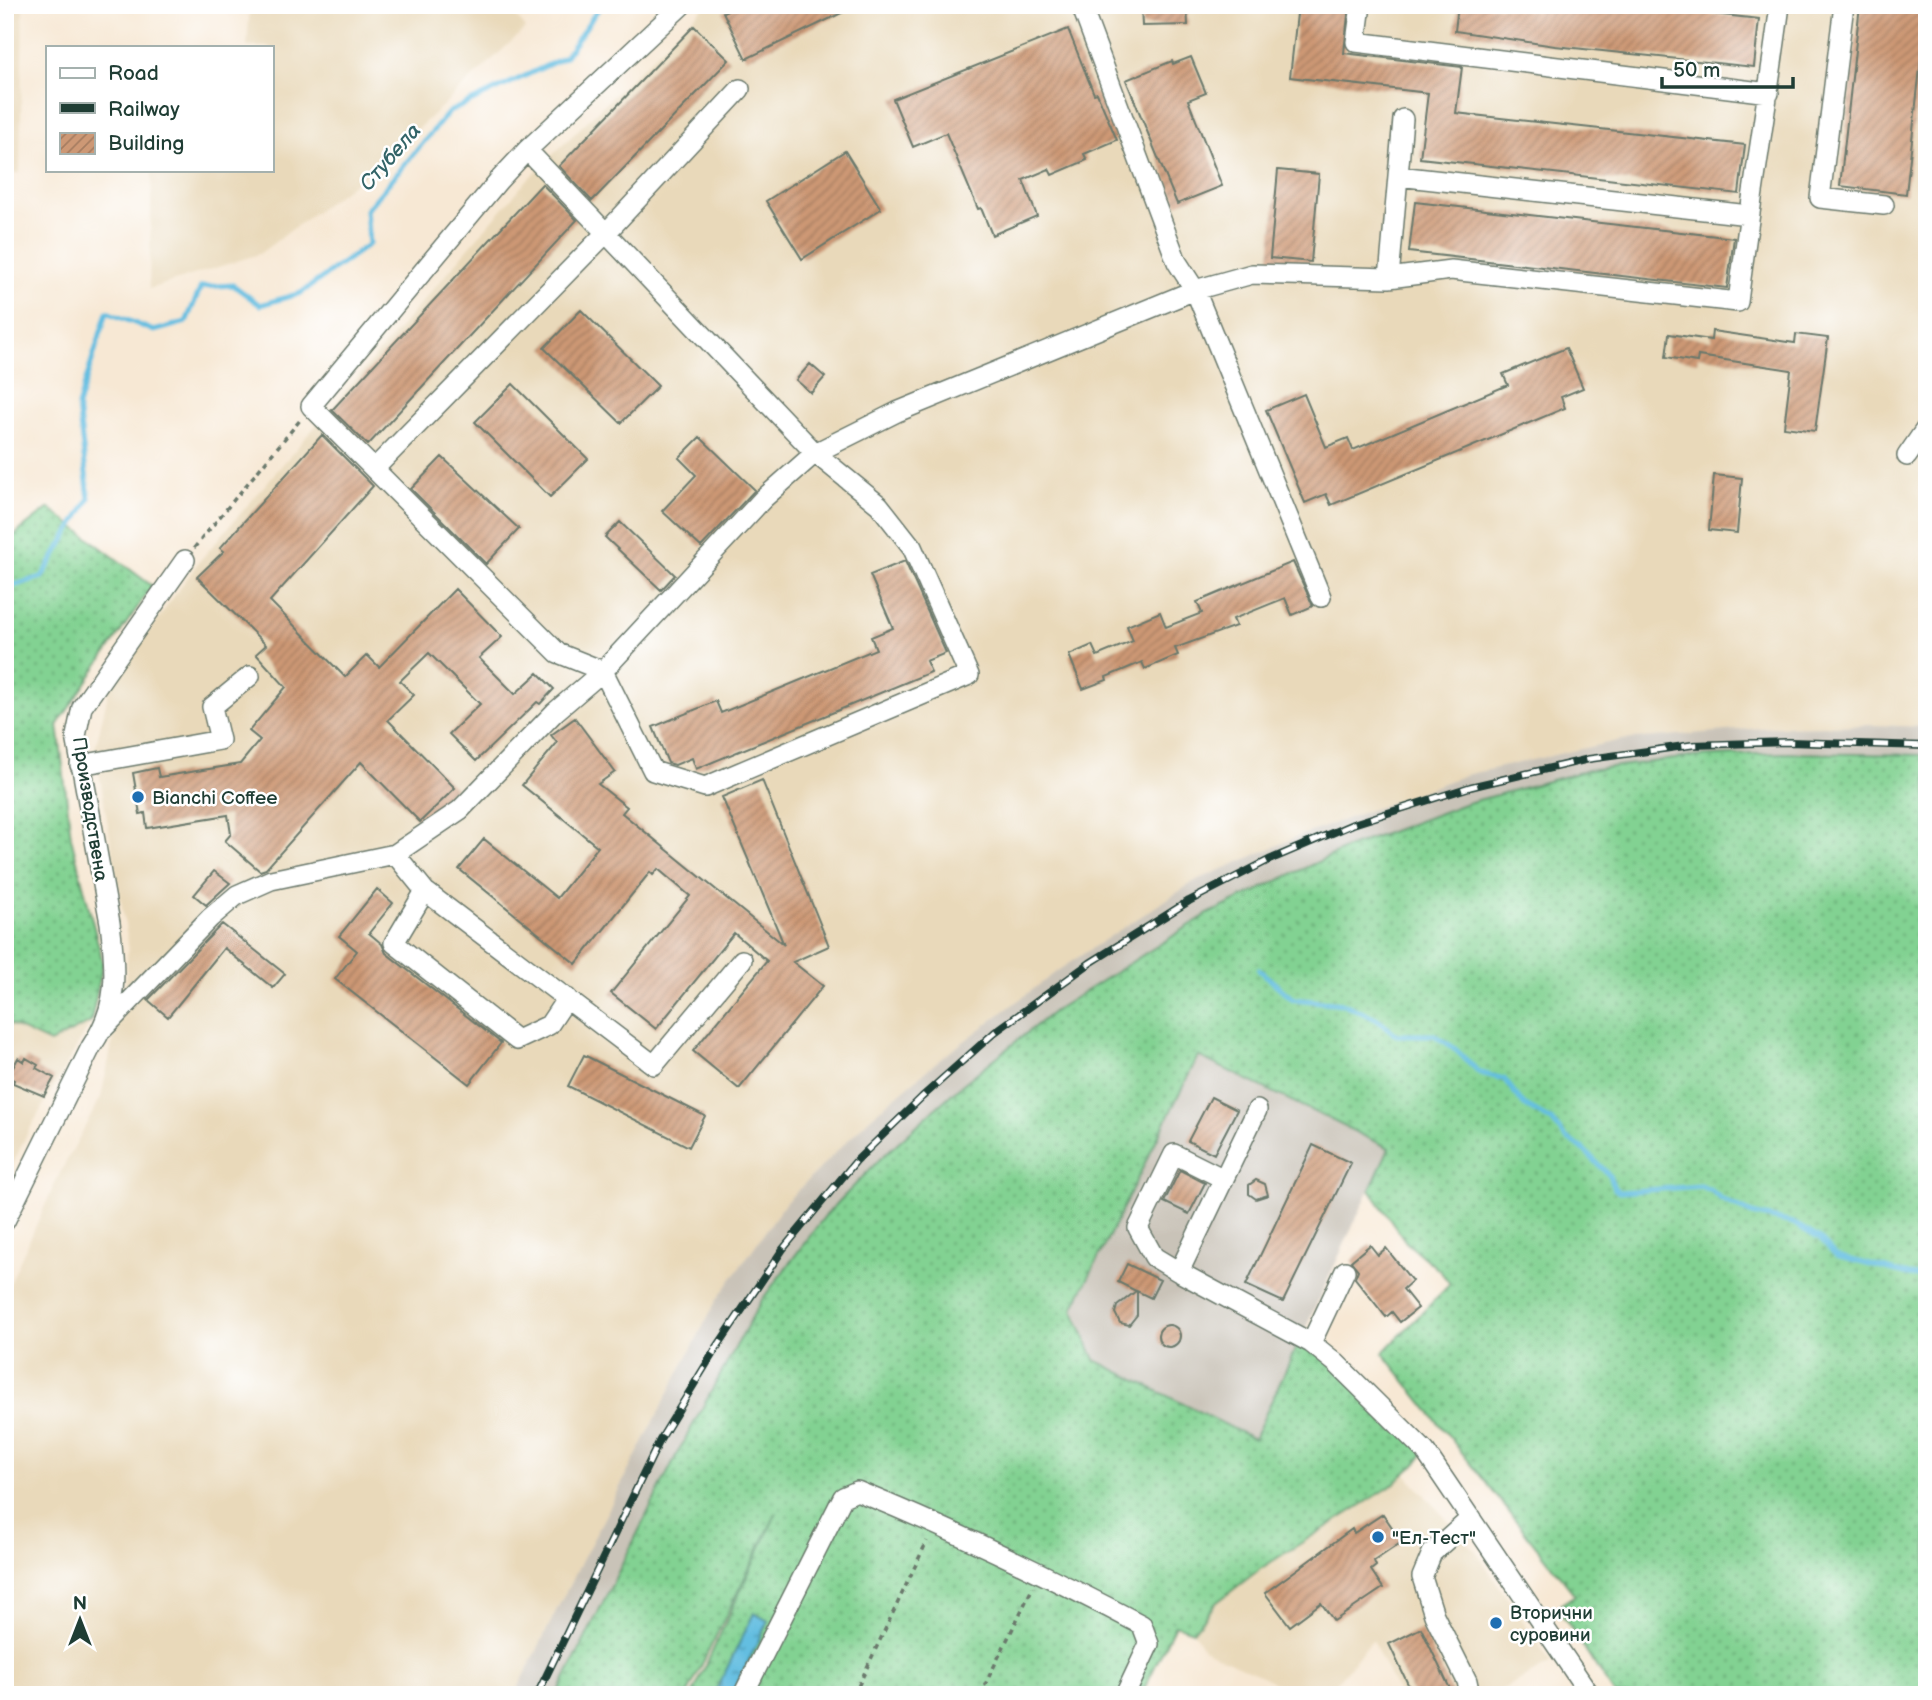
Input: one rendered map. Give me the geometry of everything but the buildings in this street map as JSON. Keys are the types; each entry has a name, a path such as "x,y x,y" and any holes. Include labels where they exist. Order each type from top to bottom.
{"street":[{"path":"527,150 815,453 879,505 912,547 969,676 705,788 653,771 603,671 558,653 311,407 527,150 682,5"},
{"path":"1081,5 1177,261 1195,290 1321,597"},
{"path":"1361,5 1356,41 1769,93"},
{"path":"104,1028 210,918 237,895 271,880 395,854 460,810 555,712 603,671 763,499 815,453 897,412 1195,290 1252,274 1389,278 1451,270 1738,302 1780,5"},
{"path":"1844,5 1820,198 1884,205"},
{"path":"374,469 606,233 740,89"},
{"path":"1389,278 1403,119"},
{"path":"1398,176 1749,215"},
{"path":"1907,456 1927,427"},
{"name":"Производствена","path":"5,1221 90,1047 104,1028 114,990 114,953 76,736 82,707 185,560"},
{"path":"80,765 220,740 212,707 250,676"},
{"path":"395,854 425,891 654,1065 742,960"},
{"path":"425,891 394,943 517,1040 549,1025 566,998"},
{"path":"1179,1272 1257,1110"},
{"path":"1224,1179 1174,1154 1139,1228 1154,1257 1311,1343 1336,1363 1425,1451 1590,1695"},
{"path":"1311,1343 1345,1270"},
{"path":"743,1695 843,1497 857,1491 936,1523 1041,1571 1142,1625 1149,1644 1125,1695"},
{"path":"1470,1695 1467,1681 1434,1615 1422,1577 1432,1553 1471,1518"}],"path":[{"path":"185,560 311,407"},
{"path":"854,1695 936,1523"},
{"path":"980,1695 1041,1571"}],"shaded area":[{"path":"5,5 23,5 20,173 5,174"},
{"path":"250,5 506,5 526,28 381,163 259,254 149,289 152,172 273,172 273,46 247,46"},
{"path":"706,5 1927,5 1927,727 1772,727 1621,740 1465,775 1297,837 1195,881 1060,969 934,1064 870,1118 786,1202 716,1301 515,1695 5,1695 5,1294 58,1177 101,1097 126,979 128,942 95,749 110,686 197,564 528,179"},
{"path":"1772,727 1927,727 1927,755 1784,753 1690,757 1588,770 1467,803 1347,848 1054,1011 958,1088 881,1158 825,1216 761,1301 678,1452 557,1695 515,1695 716,1301 786,1202 870,1118 934,1064 1060,969 1195,881 1297,837 1465,775 1621,740"},
{"path":"91,1022 28,1132 5,1181 5,1030 10,1023 51,1043"},
{"path":"1198,1056 1389,1148 1254,1439 1095,1360 1073,1310"},
{"path":"1405,1474 1475,1550 1551,1663 1501,1690 1502,1695 1399,1695 1372,1640 1326,1695 1290,1695 1270,1680 1203,1649 1193,1631 1216,1603 1260,1569 1390,1487"}],"green space":[{"path":"49,508 152,586 58,724 71,837 103,963 91,1022 50,1043 10,1024 5,1030 5,542"},
{"path":"1784,753 1927,755 1927,1695 1615,1695 1557,1607 1575,1595 1383,1353 1450,1284 1440,1271 1406,1242 1370,1190 1389,1148 1198,1056 1073,1309 1095,1360 1254,1439 1301,1337 1425,1451 1417,1463 1390,1487 1260,1569 1216,1603 1193,1631 1175,1625 1141,1695 692,1695 777,1512 687,1695 557,1695 678,1452 761,1301 825,1216 881,1158 958,1088 1054,1011 1208,914 1347,848 1467,803 1588,770 1690,757"}],"water":[{"path":"754,1613 768,1621 732,1695 714,1695"}],"waterway":[{"name":"Стубела","path":"5,588 42,577 89,499 78,406 107,312 154,331 186,322 201,287 233,285 260,305 301,293 369,244 366,210 449,112 565,57 601,5"},
{"path":"1259,970 1293,999 1344,1004 1376,1019 1397,1035 1435,1035 1454,1048 1480,1073 1504,1079 1524,1105 1552,1121 1566,1138 1582,1148 1609,1175 1614,1188 1619,1192 1701,1186 1752,1214 1793,1223 1820,1239 1836,1256 1927,1277"}],"railway":[{"path":"537,1695 660,1440 715,1350 783,1249 856,1161 922,1097 995,1032 1090,963 1189,901 1269,860 1353,824 1470,787 1589,759 1692,745 1788,742 1927,746"}],"place":[{"name":"Bianchi Coffee","path":"138,797"},
{"name":"\"Ел-Тест\"","path":"1378,1537"},
{"name":"Вторични суровини","path":"1496,1623"}]}
